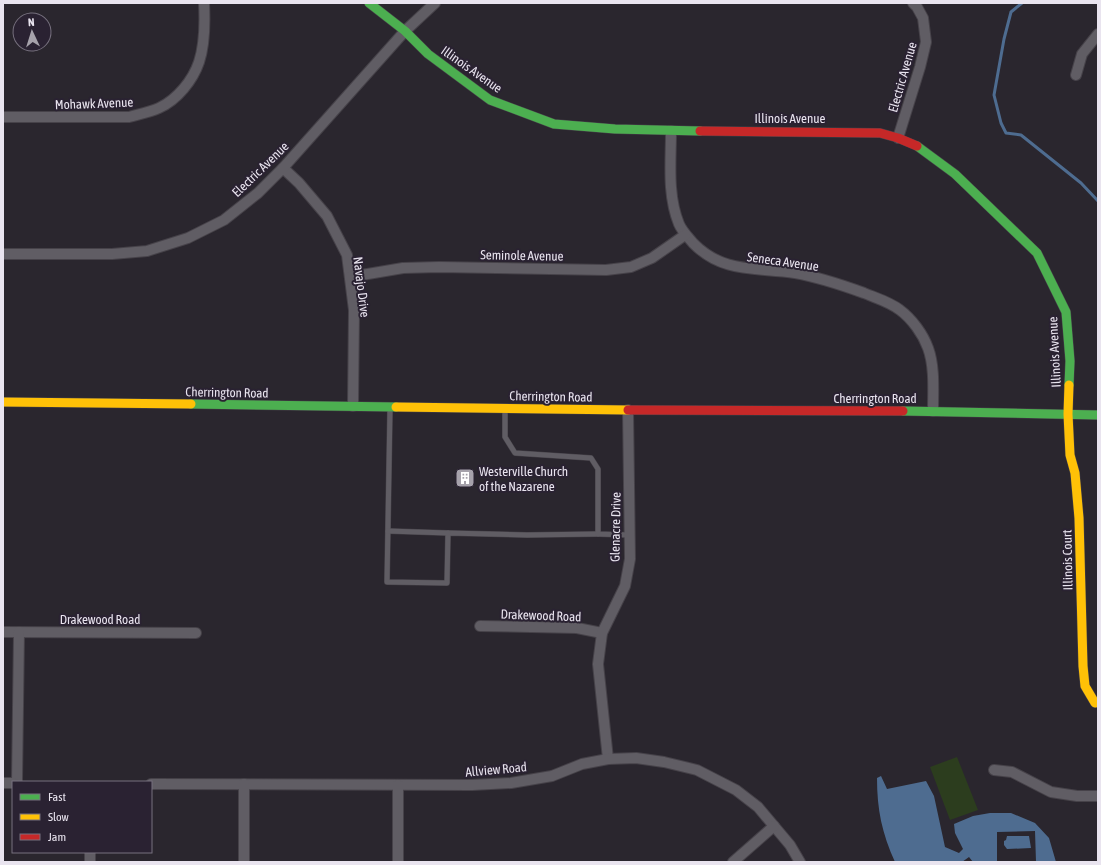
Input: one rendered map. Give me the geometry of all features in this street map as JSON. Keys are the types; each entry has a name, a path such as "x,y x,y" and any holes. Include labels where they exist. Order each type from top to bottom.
{"street":[{"name":"Mohawk Avenue","path":"3,117 129,117 161,107 185,87 199,62 203,48 204,3"},
{"name":"Illinois Avenue","path":"369,3 405,31 428,54 490,100 554,124 615,129 671,131 880,133 898,138 919,147 955,174 1037,253 1066,312 1070,361 1068,414"},
{"name":"Electric Avenue","path":"3,254 112,254 147,251 181,240 224,220 258,193 283,168 405,31 434,3"},
{"name":"Electric Avenue","path":"898,138 920,67 926,42 923,18 913,3"},
{"path":"1076,75 1082,54 1098,34"},
{"name":"Seneca Avenue","path":"671,131 671,184 679,224 685,235 697,247 713,258 741,268 795,273 835,283 877,298 899,310 917,327 928,349 933,373 934,411"},
{"name":"Navajo Drive","path":"283,168 299,183 327,216 347,255 354,310 353,406"},
{"name":"Seminole Avenue","path":"350,277 403,268 439,267 606,270 631,267 652,258 685,235"},
{"name":"Cherrington Road","path":"3,402 628,410 934,411 1098,414"},
{"name":"Glenacre Drive","path":"608,759 598,664 602,633 625,586 630,558 628,410"},
{"name":"Illinois Court","path":"1068,414 1070,455 1075,473 1079,518 1083,666 1085,686 1095,703"},
{"name":"Drakewood Road","path":"480,626 577,628 602,633"},
{"name":"Drakewood Road","path":"3,632 196,633"},
{"path":"17,781 19,632"},
{"name":"Allview Road","path":"152,784 472,785 511,783 552,776 582,764 608,759 636,758 664,762 697,770 736,790 758,807 790,845 800,862"},
{"path":"994,770 1012,772 1051,792 1077,796 1098,796"},
{"path":"244,784 244,862"},
{"path":"398,785 398,862"},
{"path":"733,862 774,826"}],"lane":[{"path":"390,407 387,582 447,583 448,533"},
{"path":"505,408 505,437 515,453 592,458 598,469 598,534"},
{"path":"388,531 528,535 629,535"}],"green space":[{"path":"957,757 978,810 950,820 930,767"}],"water":[{"path":"881,776 887,789 926,781 934,796 945,847 959,853 963,849 955,833 954,824 973,816 990,813 1011,813 1035,823 1049,838 1056,862 1036,862 1035,831 997,832 997,862 973,862 969,857 962,862 895,862 887,841 879,811 877,778"},
{"path":"1007,836 1029,836 1031,848 1007,849 1004,845 1004,841 1006,840"}],"waterway":[{"path":"1022,3 1011,12 1004,39 994,95 1001,123 1006,133 1021,135 1081,183 1098,201"}],"traffic: fast":[{"path":"369,3 405,31 428,54 490,100 554,124 615,129 700,131"},
{"path":"917,146 955,174 1037,253 1066,312 1070,361 1069,385"},
{"path":"191,404 396,407"},
{"path":"903,411 1098,415"}],"traffic: slow":[{"path":"1069,385 1068,414 1070,455 1075,473 1079,518 1083,666 1085,686 1095,703"},
{"path":"3,402 191,404"},
{"path":"396,407 628,410"}],"traffic: jam":[{"path":"700,131 880,133 898,138 917,146"},
{"path":"628,410 903,411"}],"place":[{"name":"Westerville Church of the Nazarene","path":"465,478"}]}
